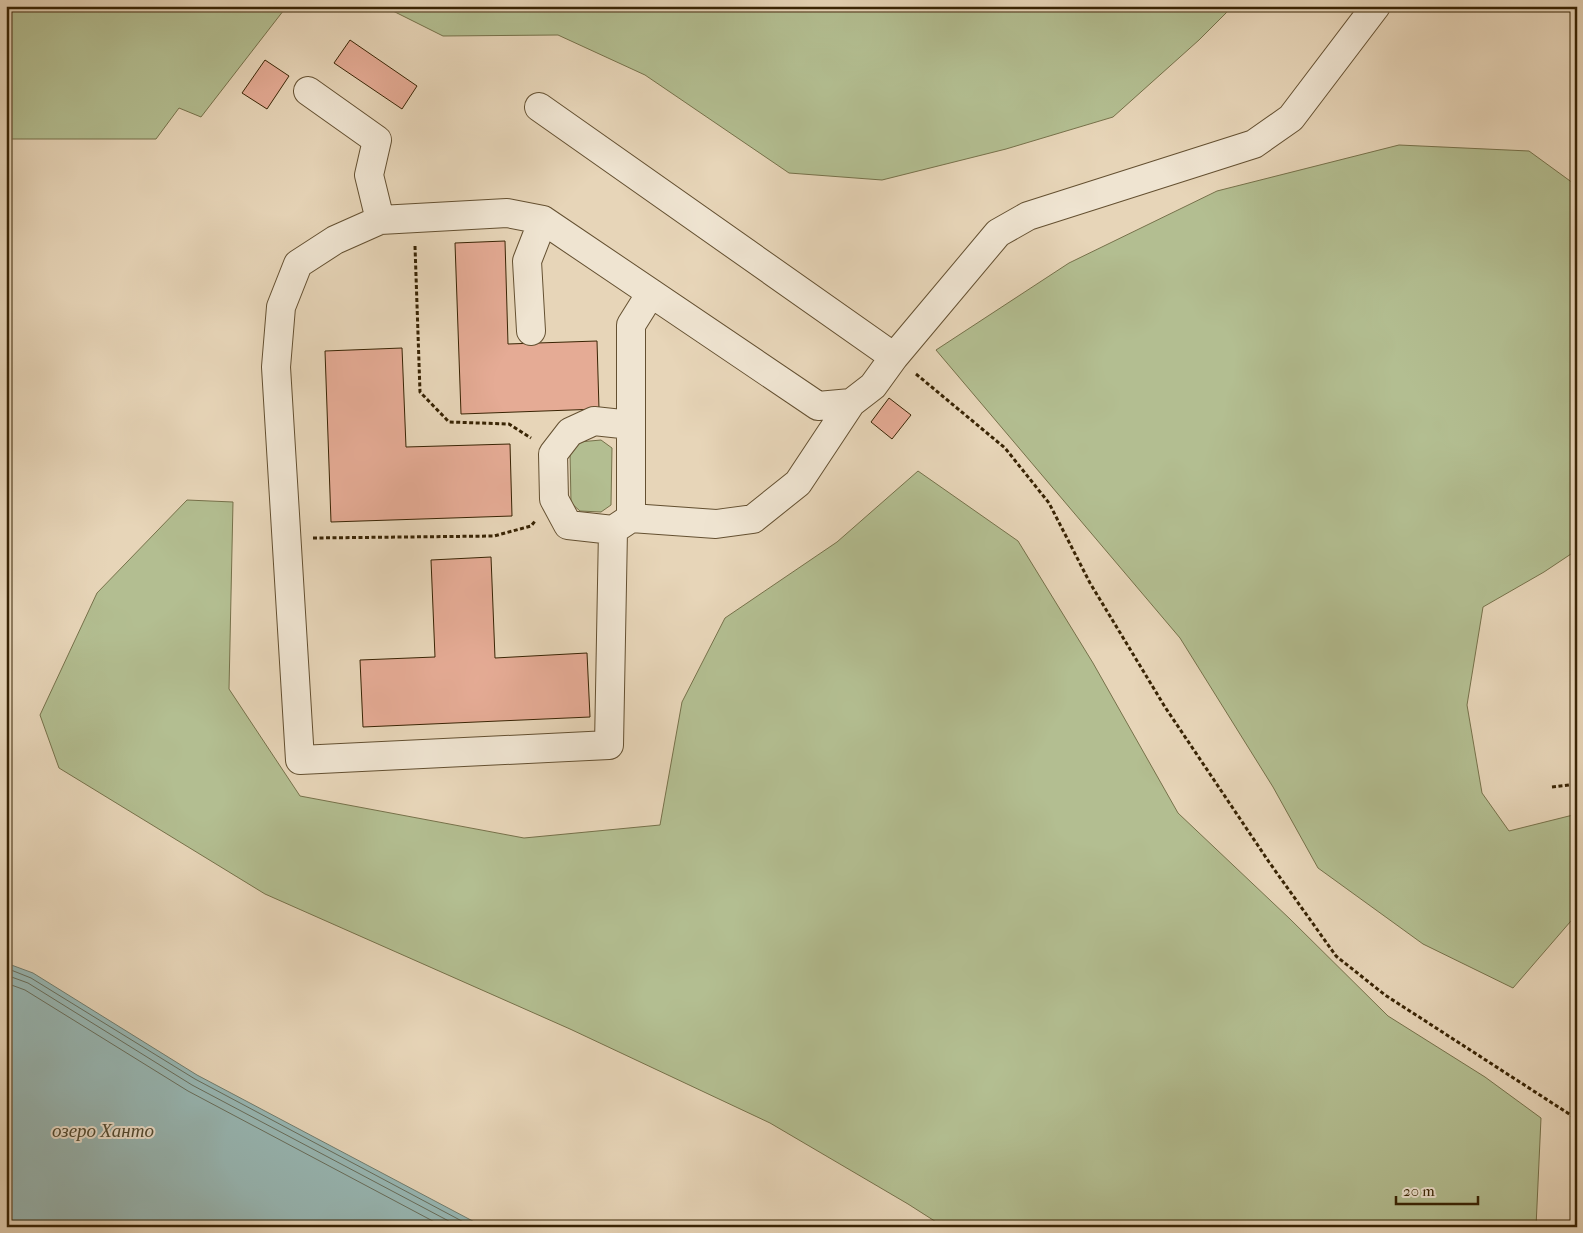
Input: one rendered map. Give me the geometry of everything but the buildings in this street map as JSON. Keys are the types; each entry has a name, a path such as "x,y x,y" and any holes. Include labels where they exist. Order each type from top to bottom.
{"lane":[{"path":"631,425 594,421 570,432 553,454 554,499 568,525 716,524 753,519 798,483 851,403 873,386 894,357 998,233 1028,216 1254,144 1291,118 1376,6"},
{"path":"308,91 376,140 369,175 380,220"},
{"path":"539,107 894,357"},
{"path":"651,293 631,325 631,425 622,524 609,745 300,760 276,367 281,307 298,264 336,240 380,220 507,213 543,220 651,293 818,406 851,403"},
{"path":"531,331 527,261 543,220"}],"path":[{"path":"414,218 420,392 449,422 509,424 553,454"},
{"path":"894,357 1005,448 1049,503 1090,582 1165,708 1269,862 1336,956 1385,996 1577,1119"},
{"path":"286,538 494,536 531,526 554,499"},
{"path":"1552,787 1577,784"}],"green space":[{"path":"6,6 287,6 201,117 179,108 156,139 6,139"},
{"path":"383,6 1233,6 1199,40 1113,117 1006,149 882,180 789,173 645,75 558,35 443,36"},
{"path":"1399,145 1529,151 1577,186 1577,550 1544,572 1483,607 1467,705 1482,793 1509,831 1577,814 1577,914 1513,988 1423,944 1318,868 1273,787 1180,638 936,350 1069,263 1217,191"},
{"path":"601,440 612,448 611,505 601,512 580,511 571,503 570,453 579,442"},
{"path":"918,471 1018,541 1093,663 1178,813 1290,919 1388,1016 1485,1077 1541,1118 1536,1227 944,1227 770,1123 570,1029 265,894 59,768 40,715 97,593 187,500 233,502 229,689 300,796 524,838 660,825 682,702 725,618 837,542"}],"water":[{"name":"озеро Ханто","path":"6,963 33,973 197,1075 484,1227 6,1227"}]}
